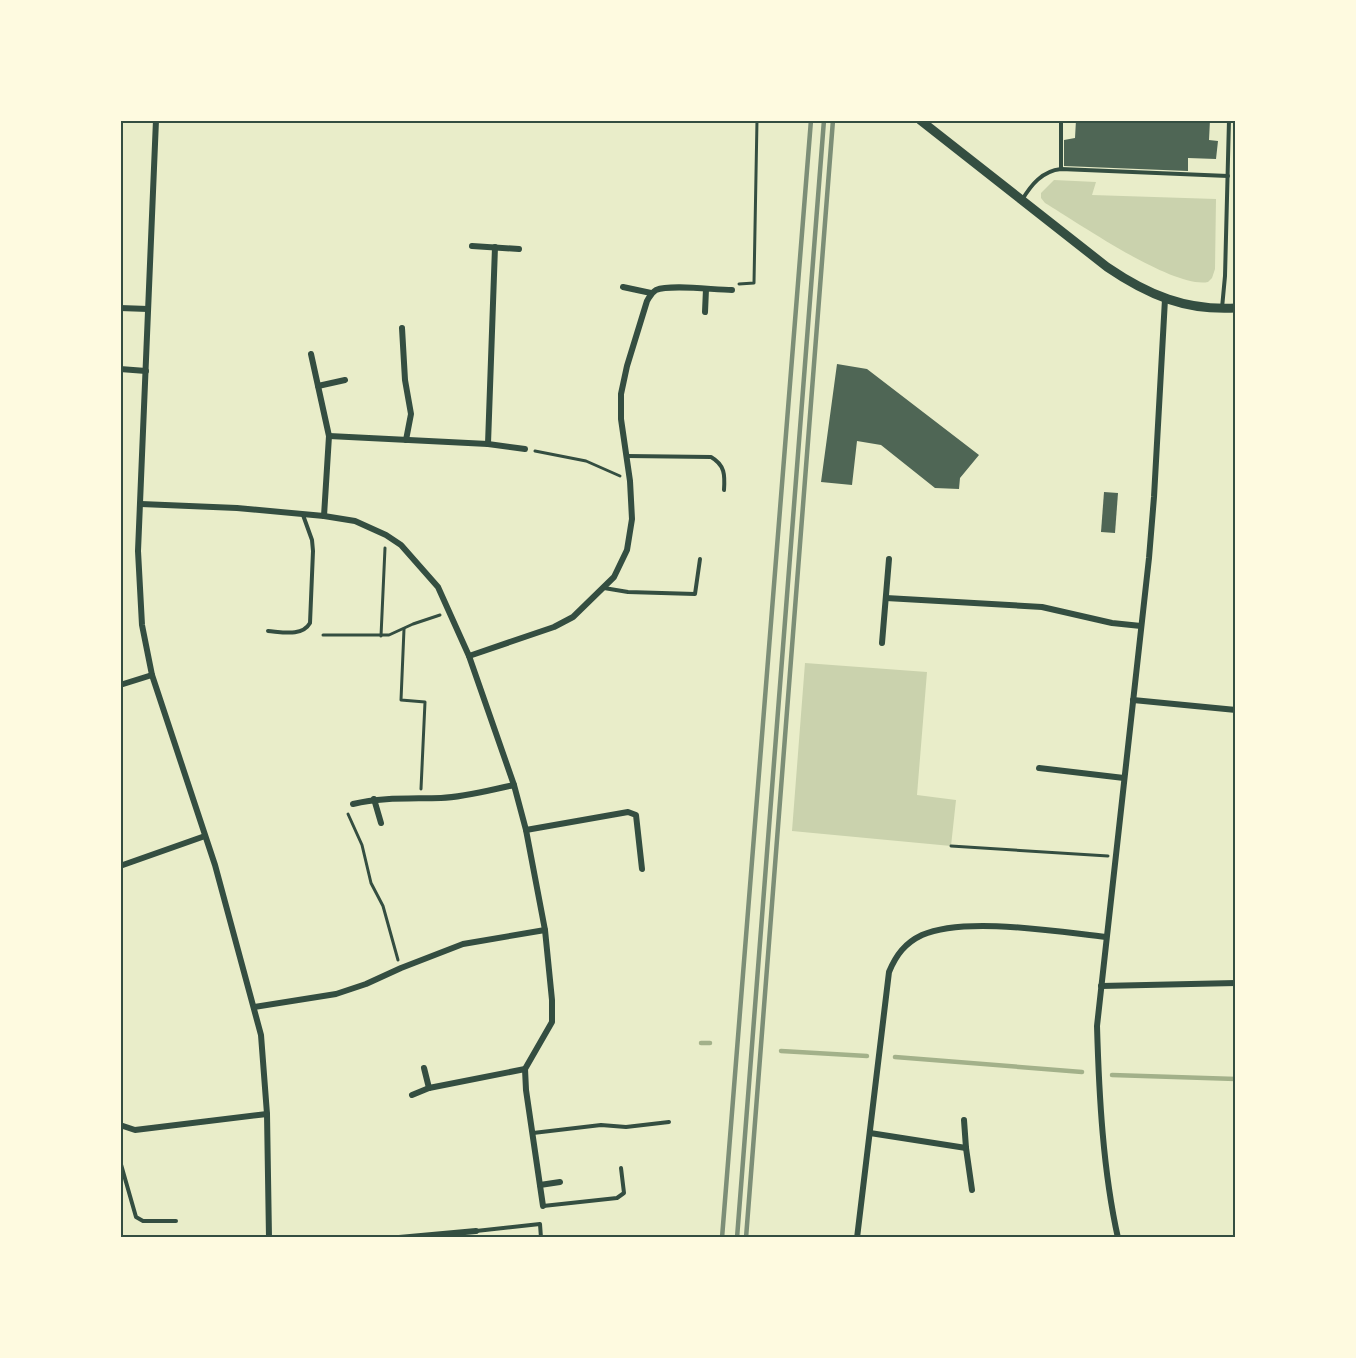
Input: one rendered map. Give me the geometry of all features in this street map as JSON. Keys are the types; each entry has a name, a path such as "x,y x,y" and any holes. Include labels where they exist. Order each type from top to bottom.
{"street":[{"path":"156,120 138,573 142,625 152,675 206,836 261,1035 267,1114 269,1238"},
{"path":"920,120 1021,201 1135,286 1183,304 1222,309 1236,308"},
{"path":"472,246 519,249"},
{"path":"488,444 495,247"},
{"path":"623,286 651,293 671,288 732,290"},
{"path":"705,312 706,289"},
{"path":"469,656 554,627 573,617 614,577 627,550 632,519 630,481 621,419 621,393 627,366 651,293"},
{"path":"1118,1238 1107,1165 1099,1086 1097,1026 1154,497 1165,299"},
{"path":"120,308 148,309"},
{"path":"402,328 405,380 411,414 406,440"},
{"path":"311,354 329,436 324,516"},
{"path":"120,369 146,371"},
{"path":"318,386 345,380"},
{"path":"329,436 488,444 525,449"},
{"path":"141,504 237,508 355,521 401,544 438,587 469,656 514,785 526,830 545,930 552,1022 525,1069 543,1206"},
{"path":"882,643 889,559"},
{"path":"886,598 1042,607 1112,623 1141,626"},
{"path":"120,685 152,675"},
{"path":"1133,700 1236,710"},
{"path":"1039,768 1124,778"},
{"path":"353,804 374,799 441,798 514,785"},
{"path":"374,799 381,823"},
{"path":"526,830 628,812 636,815 642,869"},
{"path":"120,866 206,836"},
{"path":"857,1238 889,972 896,957 908,944 923,935 960,927 1010,927 1106,937"},
{"path":"254,1007 336,994 463,944 545,930"},
{"path":"1101,986 1236,983"},
{"path":"424,1068 429,1088"},
{"path":"412,1095 429,1088 525,1069"},
{"path":"120,1125 135,1130 267,1114"},
{"path":"964,1120 972,1190"},
{"path":"870,1133 966,1148"},
{"path":"540,1185 560,1182"},
{"path":"399,1238 457,1236 476,1231"}],"lane":[{"path":"1061,120 1061,168"},
{"path":"1222,309 1229,120"},
{"path":"1021,201 1031,185 1047,172 1061,168 1227,176"},
{"path":"626,456 711,457 719,462 725,472 724,490"},
{"path":"268,631 299,632 308,628 310,623 314,551 303,514"},
{"path":"604,588 628,592 695,594 700,559"},
{"path":"532,1133 601,1125 626,1127 669,1122"},
{"path":"120,1161 136,1217 143,1221 176,1221"},
{"path":"543,1206 617,1198 624,1193 621,1168"},
{"path":"476,1231 540,1224 541,1238"}],"path":[{"path":"732,290 734,285 754,283 757,120"},
{"path":"525,449 586,461 630,481"},
{"path":"381,636 386,535"},
{"path":"323,635 396,634 413,624 450,612"},
{"path":"404,629 400,700 425,702 420,797"},
{"path":"353,804 348,813 362,845 371,883 383,906 400,968"},
{"path":"951,846 1115,857"}],"green space":[{"path":"1054,180 1096,182 1092,195 1216,199 1215,269 1212,278 1208,282 1192,281 1149,265 1045,203 1041,198 1041,193"},
{"path":"805,663 927,672 917,795 956,800 951,846 792,831"}],"building":[{"path":"1076,120 1210,120 1209,140 1218,141 1216,159 1188,158 1188,171 1064,166 1064,140 1075,138"},
{"path":"837,364 867,369 979,455 960,478 959,489 935,488 881,445 857,441 852,485 821,482"},
{"path":"1104,492 1118,493 1115,533 1101,532"}],"waterway":[{"path":"701,1043 710,1043"},
{"path":"781,1051 867,1056"},
{"path":"895,1057 1082,1072"},
{"path":"1112,1075 1236,1079"}],"railway":[{"path":"722,1238 811,120"},
{"path":"737,1238 824,120"},
{"path":"746,1238 833,120"}]}
